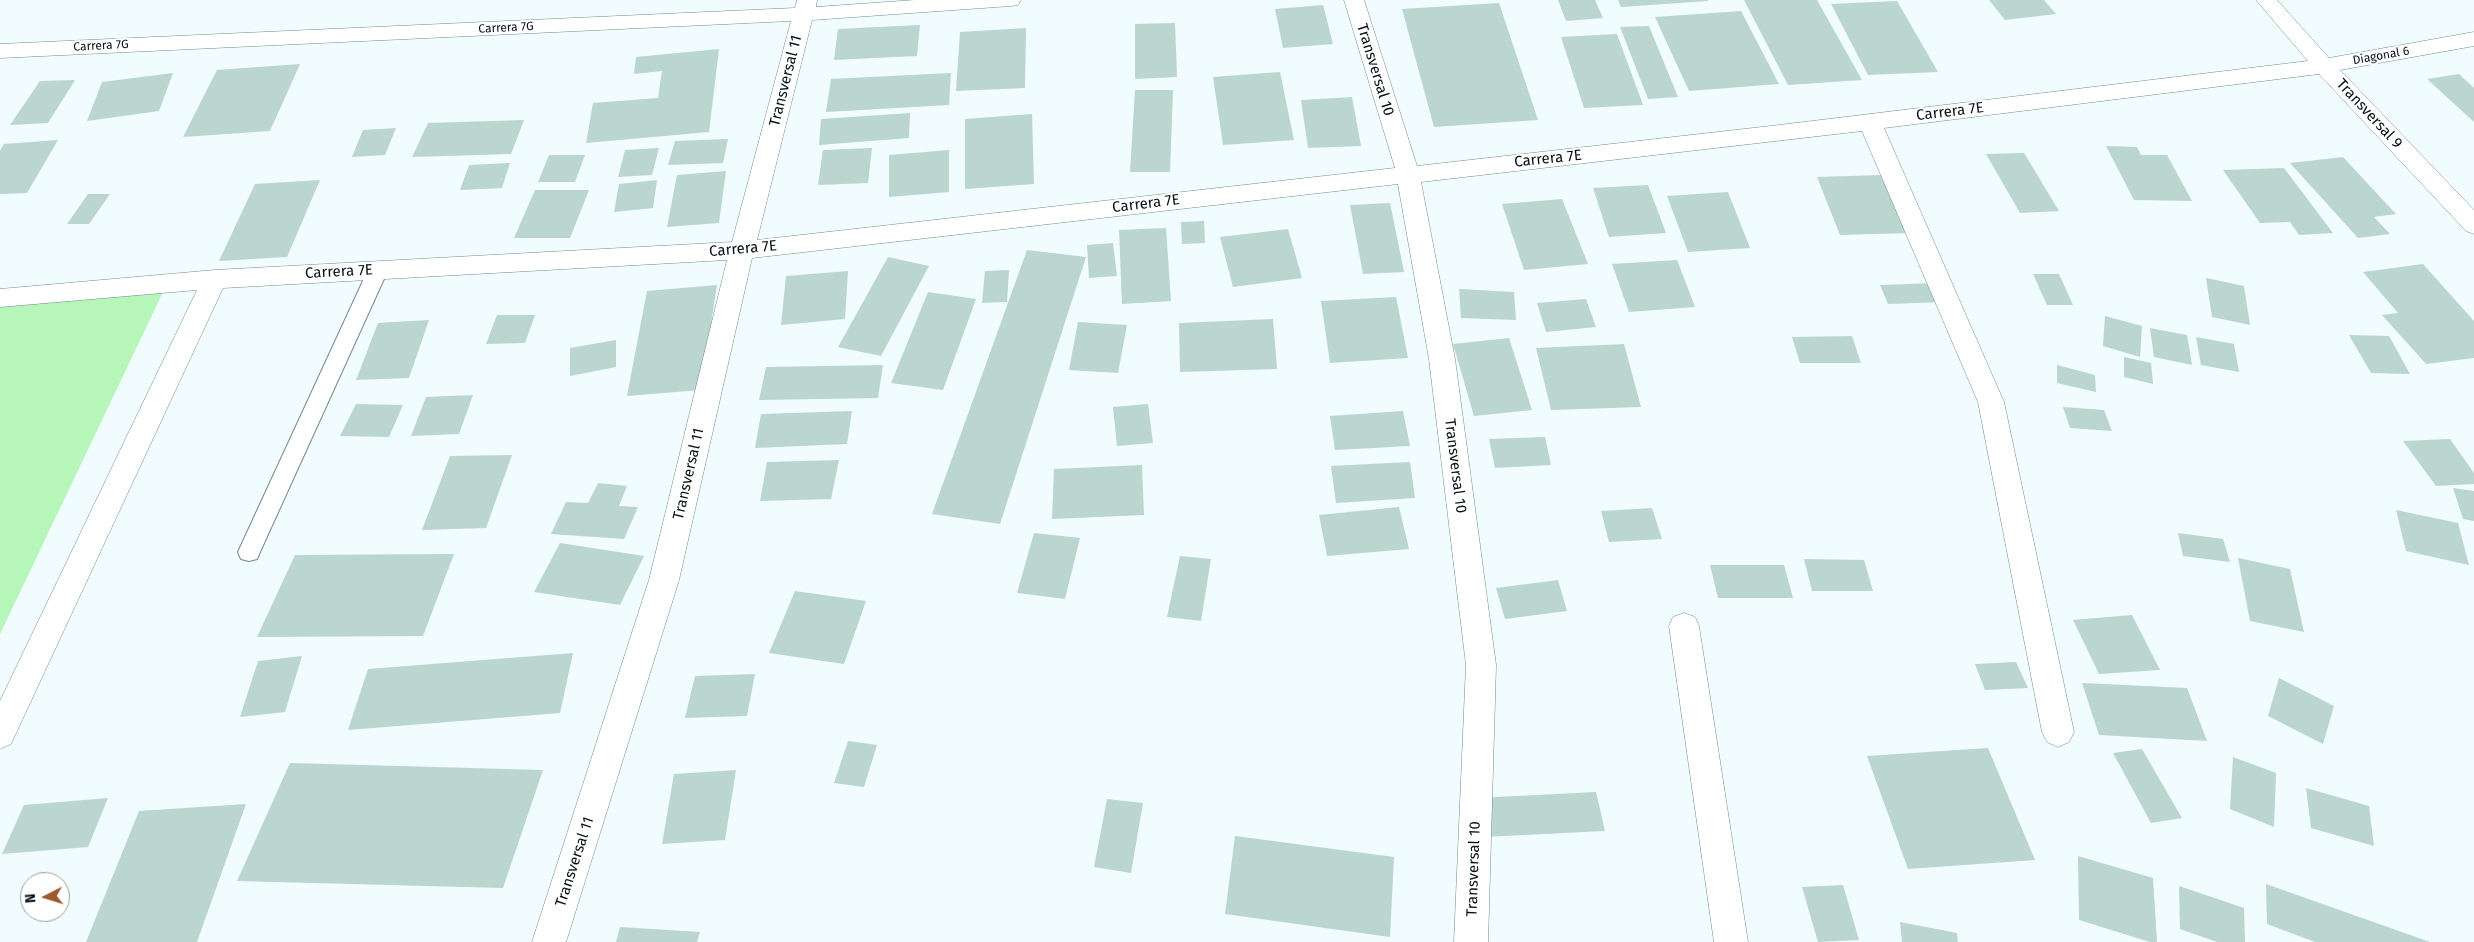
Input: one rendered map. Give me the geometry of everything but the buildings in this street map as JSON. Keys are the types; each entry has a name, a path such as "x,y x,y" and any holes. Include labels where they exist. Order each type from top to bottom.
{"street":[{"name":"Carrera 7G","path":"0,51 805,7 1011,0"},
{"name":"Transversal 10","path":"1354,0 1408,174 1442,359 1481,665 1471,942"},
{"name":"Transversal 9","path":"2266,0 2324,67 2474,225"},
{"name":"Transversal 11","path":"549,942 664,580 742,250 805,7"},
{"name":"Diagonal 6","path":"2288,72 2474,39"},
{"name":"Carrera 7E","path":"0,298 215,278 742,250 1870,122 2288,72"},
{"path":"1870,122 1991,402 2058,732"},
{"path":"0,734 215,278"},
{"path":"1684,626 1731,942"}],"lane":[{"path":"250,552 378,270"}],"green space":[{"path":"163,292 0,634 0,307"}]}
